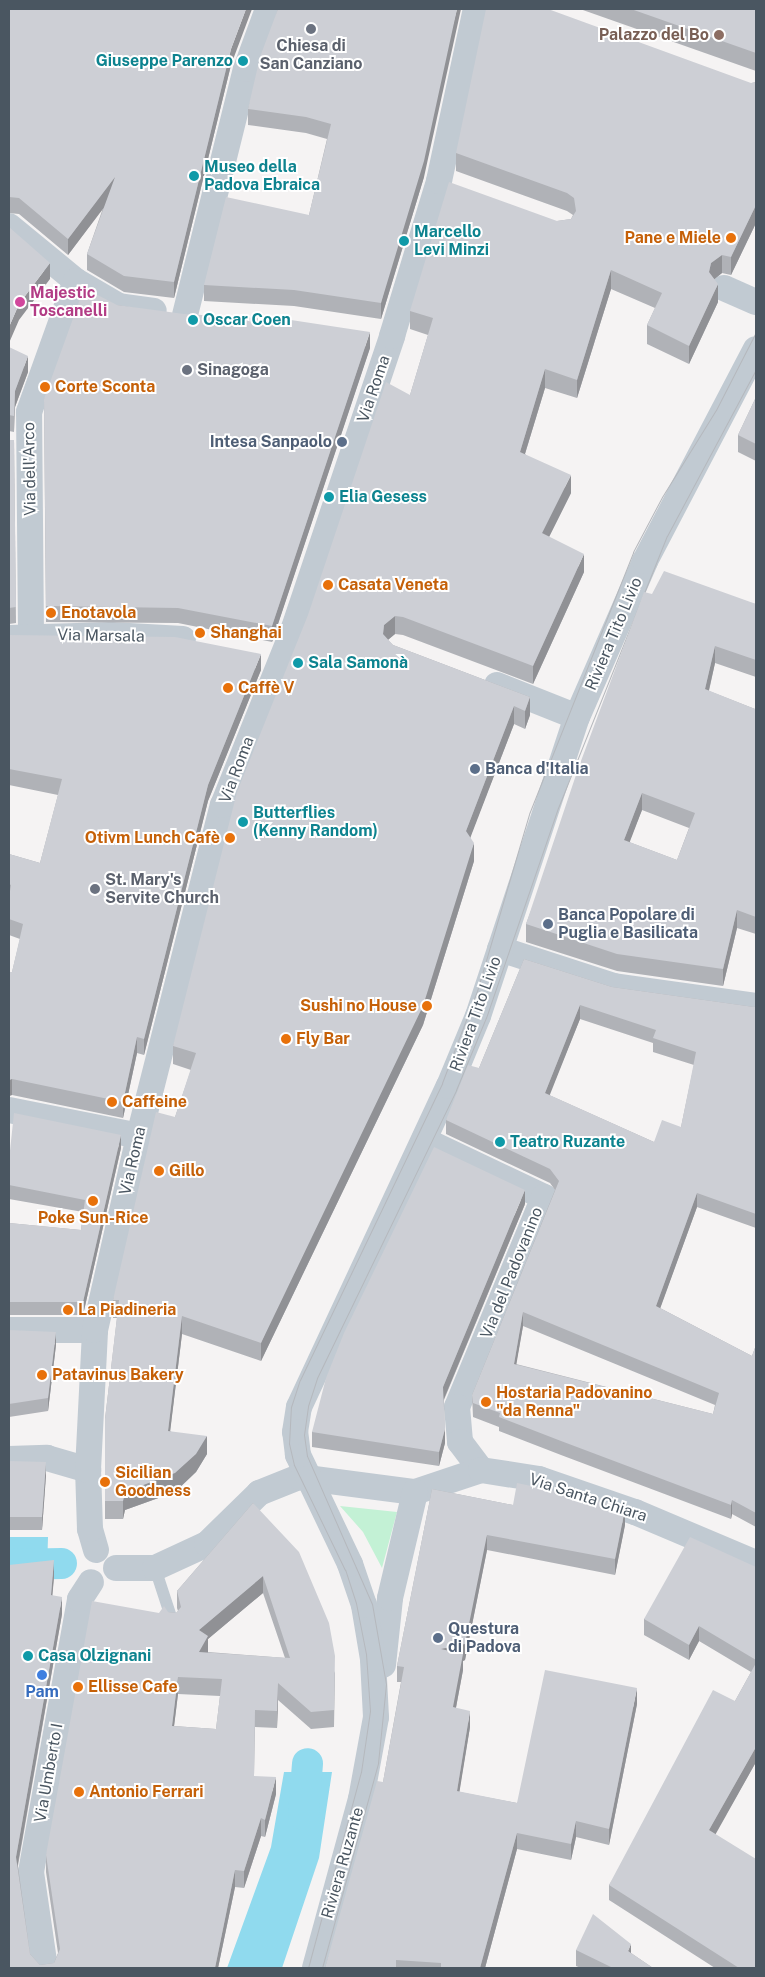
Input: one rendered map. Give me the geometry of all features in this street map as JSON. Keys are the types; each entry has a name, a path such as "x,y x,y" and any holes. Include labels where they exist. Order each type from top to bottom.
{"street":[{"path":"185,315 246,69 268,9"},
{"name":"Via Roma","path":"96,1550 90,1529 88,1470 95,1330 139,1136 186,979 222,805 269,656 377,334 439,181 476,9"},
{"path":"439,181 466,191"},
{"path":"9,226 76,281 119,306 185,315 214,316"},
{"name":"Via dell'Arco","path":"20,636 29,412 76,281"},
{"path":"724,288 756,302"},
{"name":"Riviera Tito Livio","path":"376,1717 373,1659 364,1605 350,1564 307,1477 295,1432 305,1388 424,1140 478,1016 577,717 645,561 756,349"},
{"name":"Via Marsala","path":"20,636 177,638 204,643"},
{"path":"477,677 577,717"},
{"path":"500,949 614,986 756,1006"},
{"path":"9,1110 139,1136"},
{"name":"Via del Padovanino","path":"424,1140 544,1197 457,1407 460,1442 481,1470"},
{"path":"9,1330 95,1330"},
{"path":"9,1459 46,1458 88,1470"},
{"name":"Via Santa Chiara","path":"415,1492 481,1470 547,1482 635,1512 756,1563"},
{"path":"116,1568 155,1568 207,1544 260,1493 307,1477 415,1492 390,1598 376,1717"},
{"path":"96,1550 110,1554 116,1568 108,1581 91,1582 85,1576 83,1561 96,1550"},
{"name":"Via Umberto I","path":"45,1968 20,1871 80,1599 91,1582"},
{"name":"Riviera Ruzante","path":"315,1968 371,1758 376,1717"}],"lane":[{"path":"155,1568 173,1623"}],"green space":[{"path":"340,1506 397,1512 382,1568 363,1532"}],"water":[{"path":"9,1537 48,1537 47,1570 9,1572"},
{"path":"284,1772 332,1772 319,1858 282,1968 227,1968 271,1847"}],"building":[{"path":"9,9 246,9 231,49 174,282 124,276 87,254 115,177 68,239 19,198 9,197"},
{"path":"278,9 457,9 424,161 381,303 294,290 204,285 226,197 309,215 331,124 306,117 248,109 260,57"},
{"path":"486,9 548,9 751,83 756,82 756,205 731,257 722,255 711,263 709,272 718,284 689,346 647,325 662,293 611,270 577,380 545,369 520,452 571,475 542,533 584,554 533,666 403,617 395,616 384,625 383,634 393,645 530,697 525,711 514,706 466,831 474,843 423,1006 261,1343 182,1316 168,1431 207,1436 196,1454 175,1473 125,1492 123,1501 105,1501 105,1419 119,1300 113,1300 156,1112 175,1117 196,1053 173,1046 237,792 308,615 386,382 410,395 433,318 410,311 449,182 557,221 571,219 576,211 574,198 567,193 456,153"},
{"name":"Palazzo del Bo","path":"631,9 756,9 756,53"},
{"name":"Majestic Toscanelli","path":"9,227 50,263 19,304 9,327"},
{"path":"84,288 117,305 184,314 291,320 370,332 272,626 178,608 46,606 44,399"},
{"path":"9,347 28,356 15,391 14,416 9,415"},
{"path":"756,397 756,444 738,435"},
{"path":"9,440 14,440 16,607 9,608"},
{"path":"664,571 756,604 756,660 715,646 705,689 755,709 756,704 756,917 737,910 723,969 617,954 526,924 578,769 644,592 652,594","holes":["642,793 695,813 677,860 624,840"]},
{"path":"9,635 175,637 261,654 208,785 144,1039 137,1037 123,1102 12,1079 9,1080 9,972 12,972 23,924 9,919 11,885 9,884 9,854 40,863 62,779 9,769"},
{"path":"524,959 612,987 756,1006 756,1214 697,1193 656,1306 752,1356 756,1345 756,1513 732,1500 731,1505 499,1417 500,1413 473,1403 472,1395 559,1181 550,1169 446,1120 468,1065 479,1068","holes":["580,1005 656,1030 653,1038 696,1052 681,1127 662,1120 654,1142 545,1093","523,1312 719,1393 713,1414 514,1364"]},
{"path":"14,1113 121,1135 83,1302 9,1302 9,1223 81,1230 85,1200 9,1185 9,1160"},
{"path":"434,1147 525,1190 443,1387 445,1429 439,1452 312,1432 326,1378 344,1333"},
{"path":"9,1330 56,1332 48,1398 9,1404"},
{"path":"9,1461 46,1462 42,1517 9,1517"},
{"path":"517,1483 599,1500 625,1509 615,1559 487,1535 465,1644 441,1649 463,1654 453,1707 470,1711 457,1791 517,1803 545,1670 637,1688 609,1829 576,1821 571,1844 517,1833 480,1968 441,1968 441,1963 396,1960 396,1968 325,1968 377,1781 383,1782 404,1667 397,1666 432,1489 513,1505"},
{"path":"253,1503 299,1552 329,1623 335,1656 334,1710 311,1712 278,1683 277,1711 255,1710 254,1776 276,1777 265,1820 261,1818 244,1871 235,1870 215,1968 9,1968 9,1565 54,1560 51,1595 62,1597 16,1857 30,1954 40,1965 54,1963 60,1949 46,1855 92,1601 159,1613 164,1606 168,1612 176,1613 181,1607 177,1591","holes":["263,1576 290,1658 199,1652 208,1636 199,1630","178,1677 222,1679 216,1729 172,1726"]},
{"path":"690,1537 756,1567 756,1660 699,1626 689,1645 644,1619"},
{"path":"756,1663 756,1747 709,1830 756,1859 756,1968 739,1968 609,1885 713,1690 735,1701"},
{"path":"593,1914 631,1944 628,1951 653,1968 613,1968 576,1950"}],"waterway":[{"path":"9,1564 61,1563"},
{"path":"303,1814 307,1763"}],"tram line":[{"path":"308,1968 361,1772 370,1711 366,1654 356,1603 345,1570 294,1465 289,1444 291,1407 300,1380 442,1083 477,991 529,814 633,552 662,497 716,410 756,332"},
{"path":"322,1968 378,1763 386,1684 372,1604 307,1456 304,1435 308,1406 317,1378 456,1090 487,1015 558,808 667,536 756,369"}],"place":[{"name":"Chiesa di San Canziano","path":"311,29"},
{"name":"Palazzo del Bo","path":"719,35"},
{"name":"Giuseppe Parenzo","path":"243,61"},
{"name":"Museo della Padova Ebraica","path":"194,176"},
{"name":"Pane e Miele","path":"731,238"},
{"name":"Marcello Levi Minzi","path":"404,241"},
{"name":"Majestic Toscanelli","path":"20,302"},
{"name":"Oscar Coen","path":"193,320"},
{"name":"Sinagoga","path":"187,370"},
{"name":"Corte Sconta","path":"45,387"},
{"name":"Intesa Sanpaolo","path":"342,442"},
{"name":"Elia Gesess","path":"329,497"},
{"name":"Casata Veneta","path":"328,585"},
{"name":"Enotavola","path":"51,613"},
{"name":"Shanghai","path":"200,633"},
{"name":"Sala Samonà","path":"298,663"},
{"name":"Caffè V","path":"228,688"},
{"name":"Banca d'Italia","path":"475,769"},
{"name":"Butterflies (Kenny Random)","path":"243,822"},
{"name":"Otivm Lunch Cafè","path":"230,838"},
{"name":"St. Mary's Servite Church","path":"95,889"},
{"name":"Banca Popolare di Puglia e Basilicata","path":"548,924"},
{"name":"Sushi no House","path":"427,1006"},
{"name":"Fly Bar","path":"286,1039"},
{"name":"Caffeine","path":"112,1102"},
{"name":"Teatro Ruzante","path":"500,1142"},
{"name":"Gillo","path":"159,1171"},
{"name":"Poke Sun-Rice","path":"93,1201"},
{"name":"La Piadineria","path":"68,1310"},
{"name":"Patavinus Bakery","path":"42,1375"},
{"name":"Hostaria Padovanino \"da Renna\"","path":"486,1402"},
{"name":"Sicilian Goodness","path":"105,1482"},
{"name":"Questura di Padova","path":"438,1638"},
{"name":"Casa Olzignani","path":"28,1656"},
{"name":"Pam","path":"42,1675"},
{"name":"Ellisse Cafe","path":"78,1687"},
{"name":"Antonio Ferrari","path":"79,1792"}]}
